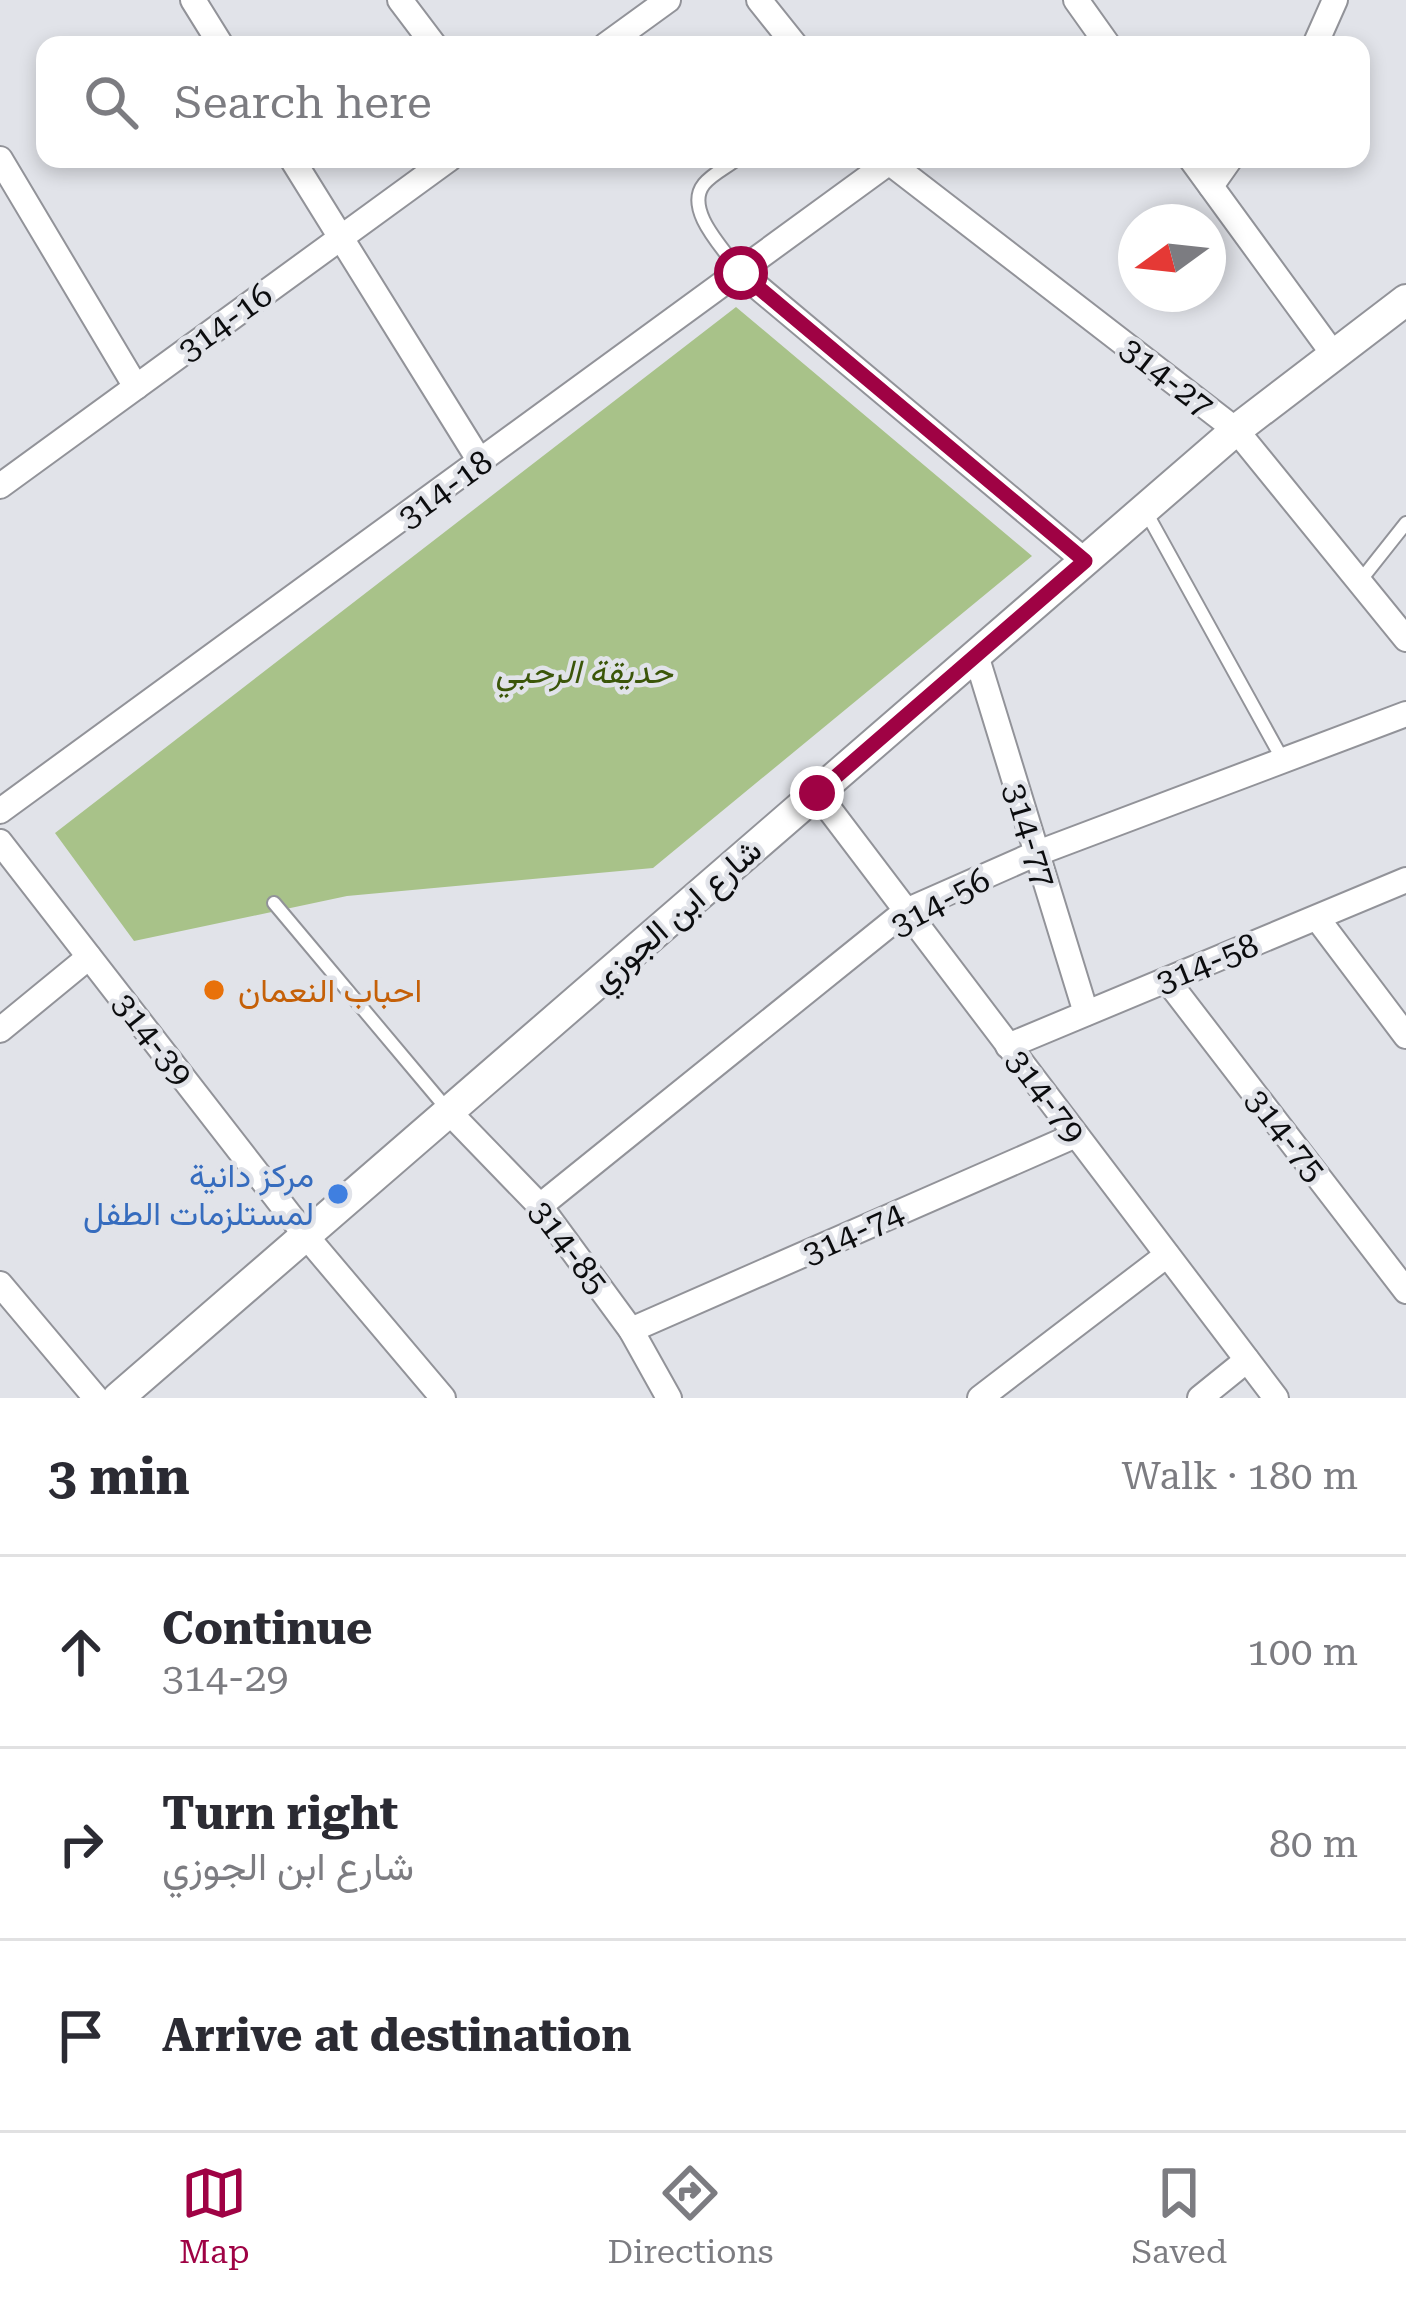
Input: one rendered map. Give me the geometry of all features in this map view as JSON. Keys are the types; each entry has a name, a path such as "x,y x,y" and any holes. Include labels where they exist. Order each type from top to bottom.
{"street":[{"path":"194,0 216,36"},
{"path":"400,0 427,36"},
{"path":"618,36 668,0"},
{"path":"759,0 788,36"},
{"path":"1076,0 1102,36"},
{"path":"1321,36 1335,0"},
{"path":"0,159 136,387"},
{"path":"298,168 481,463"},
{"name":"314-16","path":"0,486 437,168"},
{"name":"314-18","path":"0,811 741,273 878,168"},
{"name":"314-27","path":"896,168 1236,430 1406,639"},
{"path":"1197,168 1334,355"},
{"path":"1210,186 1223,168"},
{"path":"741,273 1085,561"},
{"name":"شارع ابن الجوزي","path":"118,1398 1236,430 1406,300"},
{"name":"314-77","path":"976,656 1086,1013"},
{"name":"314-56","path":"540,1206 906,911 1036,854 1406,714"},
{"name":"314-79","path":"817,793 1276,1398"},
{"name":"314-39","path":"0,842 306,1236 443,1398"},
{"name":"314-58","path":"1008,1046 1406,880"},
{"path":"1317,918 1406,1036"},
{"path":"0,1030 89,957"},
{"name":"314-75","path":"1167,980 1406,1291"},
{"name":"314-85","path":"449,1112 540,1206 631,1330 669,1398"},
{"name":"314-74","path":"631,1330 1076,1135"},
{"path":"980,1398 1167,1255"},
{"path":"0,1284 96,1398"},
{"path":"1200,1398 1247,1360"}],"lane":[{"path":"724,168 704,184 697,197 699,212 741,273"},
{"path":"1145,509 1285,763"},
{"path":"1359,582 1406,523"},
{"path":"274,903 449,1112"}],"green space":[{"name":"حديقة الرحبي","path":"736,307 1032,556 653,868 347,896 134,941 55,833"}],"place":[{"name":"احباب النعمان","path":"214,990"},
{"name":"مركز دانية لمستلزمات الطفل","path":"338,1194"}],"route":[{"path":"741,273 1085,561 817,793"}]}
